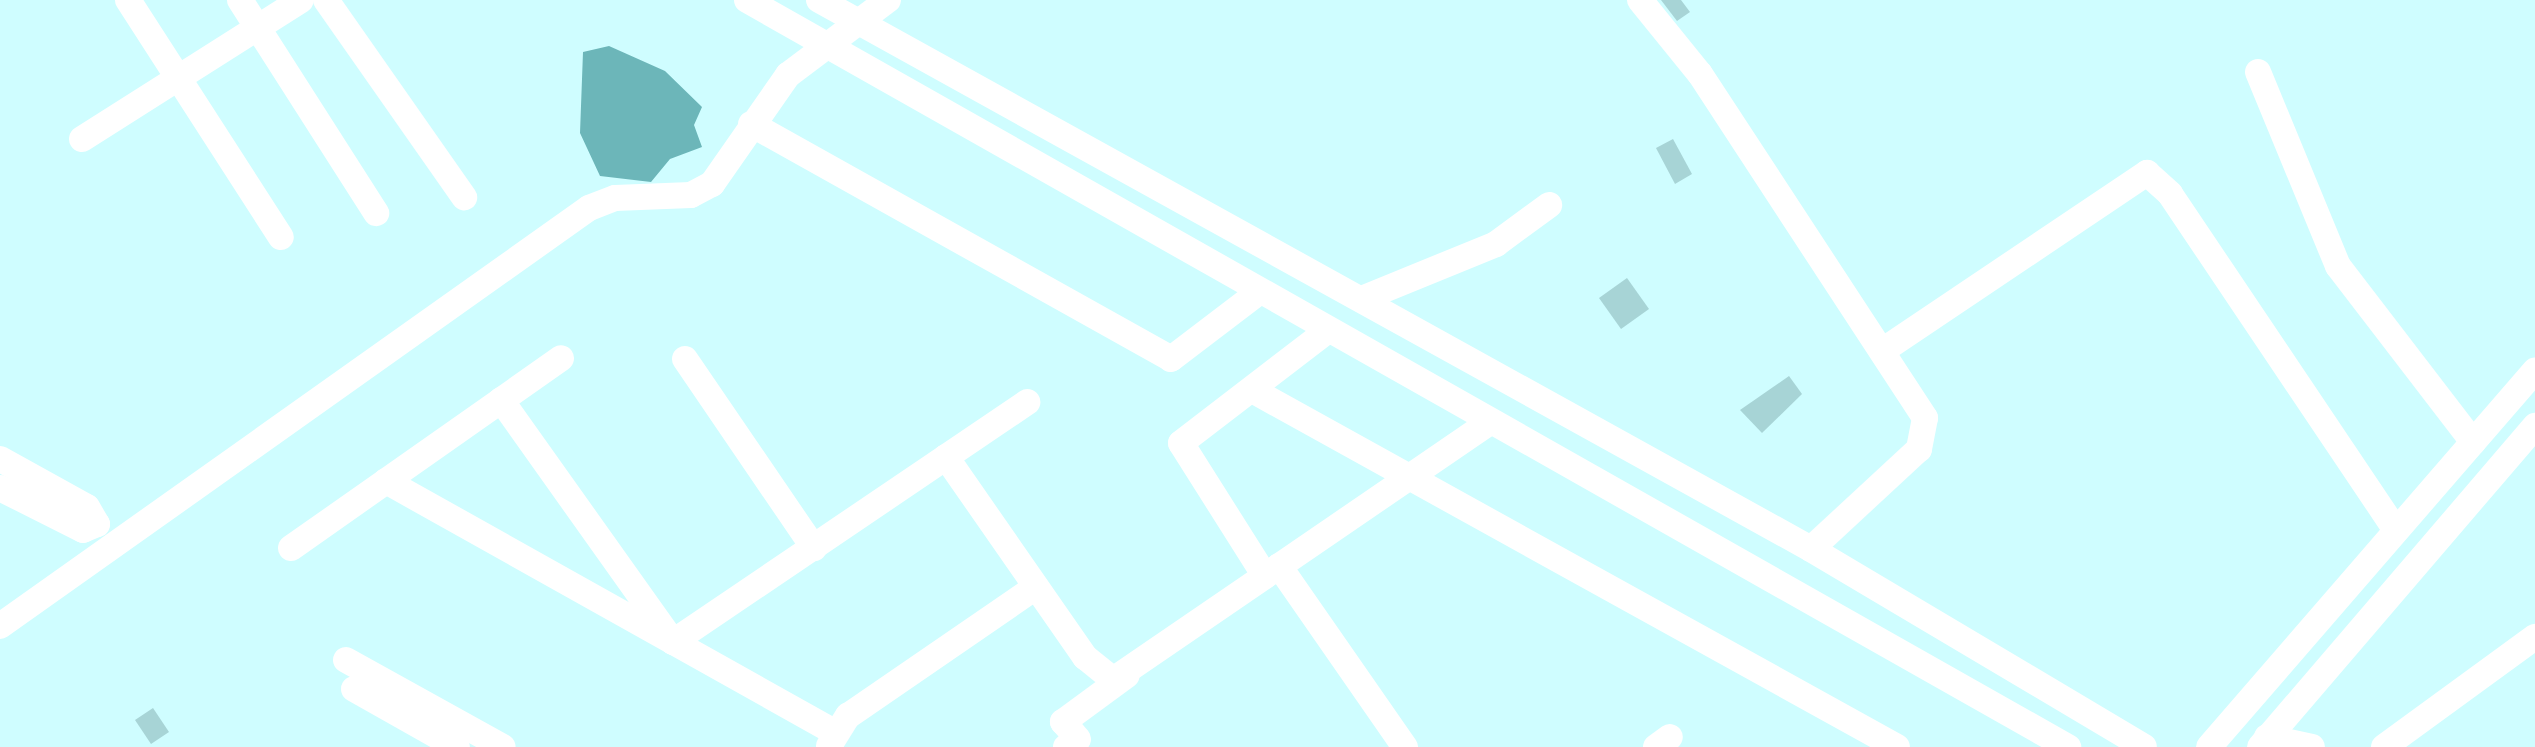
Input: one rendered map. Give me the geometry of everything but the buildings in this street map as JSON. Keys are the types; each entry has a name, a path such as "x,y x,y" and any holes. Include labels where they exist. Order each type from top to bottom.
{"street":[{"path":"128,0 281,237"},
{"path":"240,0 376,213"},
{"path":"82,139 301,0"},
{"path":"326,0 464,197"},
{"path":"747,0 1489,423 2068,747"},
{"path":"819,0 1364,298 1811,549 2026,674 2144,747"},
{"path":"0,626 589,208 615,198 691,195 712,184 751,124 824,43 888,0"},
{"path":"1640,0 1700,74 1917,397 1927,432 1919,449 1811,549"},
{"path":"2258,72 2338,266 2473,442"},
{"path":"751,124 1171,359 1259,292"},
{"path":"1885,349 2147,173 2170,194 2396,530"},
{"path":"1364,298 1496,244 1549,205"},
{"path":"1327,331 1181,443 1272,571 1405,747"},
{"path":"291,548 561,358"},
{"path":"685,359 814,548"},
{"path":"2209,747 2535,371"},
{"path":"1252,390 1897,747"},
{"path":"501,400 673,642"},
{"path":"673,642 1027,402"},
{"path":"1066,747 1078,739 1063,722 1272,571 1489,423"},
{"path":"2263,742 2535,426"},
{"path":"946,457 1101,676 1113,680 1130,672"},
{"path":"0,459 87,507 97,524 83,530 0,488"},
{"path":"386,481 673,642 832,740 848,716 1036,587"},
{"path":"2384,747 2535,637"},
{"path":"346,660 503,747"},
{"path":"2004,711 2026,674"},
{"path":"354,689 457,747"},
{"path":"2263,742 2312,747"}],"water":[{"path":"609,46 665,71 702,107 694,125 702,147 670,159 651,182 600,176 580,133 583,52"}]}
